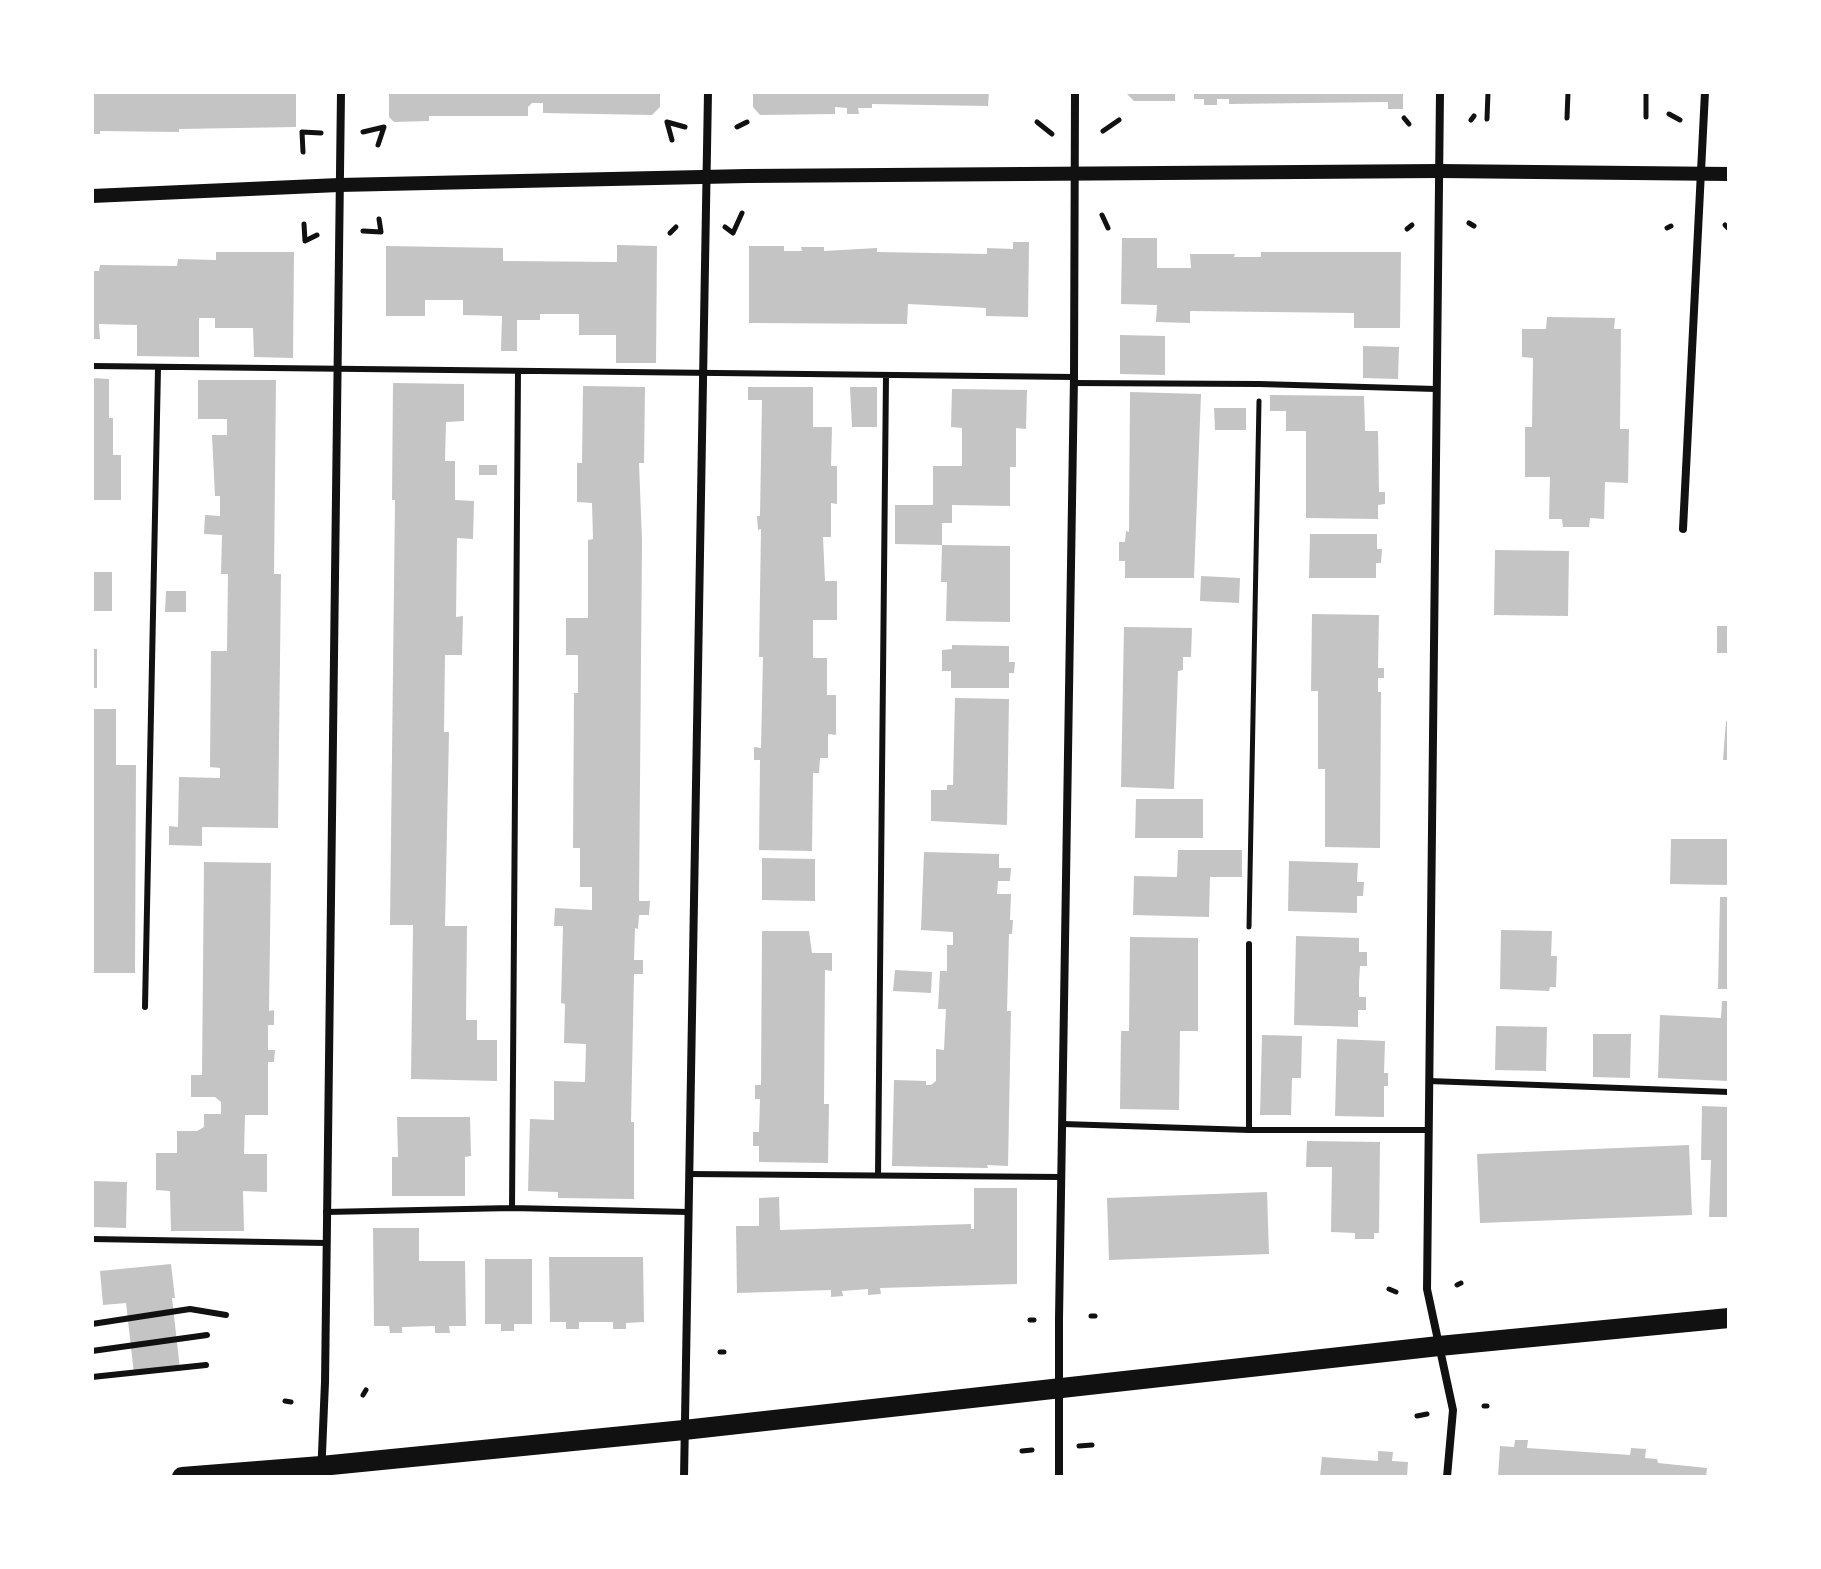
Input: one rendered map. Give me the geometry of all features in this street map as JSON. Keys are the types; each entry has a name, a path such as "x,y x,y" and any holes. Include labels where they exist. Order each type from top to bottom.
{"main road":[{"path":"182,1477 321,1472 1439,1346 1729,1318"}],"street":[{"path":"321,1472 325,1382 341,92"},
{"path":"684,1477 708,92"},
{"path":"1059,1477 1075,92"},
{"path":"1440,92 1427,1289 1453,1410 1447,1477"},
{"path":"1683,529 1705,92"},
{"path":"92,196 339,185 1074,173 1439,171 1729,174"}],"lane":[{"path":"92,366 886,375 1436,389"},
{"path":"145,1007 158,368"},
{"path":"512,1208 518,371"},
{"path":"878,1175 886,375"},
{"path":"1249,944 1249,1130"},
{"path":"1428,1081 1729,1092"},
{"path":"1063,1124 1249,1130 1429,1130"},
{"path":"689,1174 1061,1177"},
{"path":"326,1212 512,1208 688,1212"},
{"path":"92,1239 326,1243"},
{"path":"92,1324 190,1309 226,1315"},
{"path":"92,1351 207,1335"},
{"path":"92,1377 206,1365"}],"path":[{"path":"1487,119 1488,92"},
{"path":"1567,118 1568,92"},
{"path":"1646,92 1646,117"},
{"path":"1669,114 1680,120"},
{"path":"1404,118 1409,124"},
{"path":"1103,131 1119,120"},
{"path":"672,140 667,122 685,127"},
{"path":"737,127 747,122"},
{"path":"1037,122 1052,134"},
{"path":"363,132 384,127 378,145"},
{"path":"303,152 302,132 322,134"},
{"path":"725,227 733,233 742,213"},
{"path":"1102,215 1108,228"},
{"path":"363,231 381,232 379,219"},
{"path":"304,224 305,241 317,235"},
{"path":"670,233 676,227"},
{"path":"1249,944 1259,384"},
{"path":"1417,1416 1427,1414"},
{"path":"1078,1446 1092,1445"},
{"path":"1022,1451 1032,1450"}],"building":[{"path":"92,92 296,92 296,127 179,129 179,132 100,131 100,134 92,134"},
{"path":"389,92 660,92 660,107 652,115 543,113 543,103 532,103 528,107 528,116 429,116 429,121 394,122 389,117"},
{"path":"753,92 989,92 988,106 872,104 872,108 858,108 859,114 847,114 847,108 835,107 835,114 760,115 753,107"},
{"path":"1125,92 1175,92 1175,101 1134,101"},
{"path":"1194,92 1403,92 1403,109 1388,109 1388,102 1229,104 1229,99 1217,99 1217,105 1204,105 1204,99 1194,99"},
{"path":"1122,238 1157,238 1157,268 1191,268 1190,254 1261,257 1261,252 1401,252 1400,328 1354,328 1354,313 1190,311 1190,323 1156,322 1157,305 1121,304"},
{"path":"1013,242 1029,242 1028,317 986,316 986,308 908,304 907,324 749,323 749,246 784,246 784,251 824,247 824,251 877,248 877,252 987,254 987,248 1013,249"},
{"path":"617,245 657,246 656,363 616,363 616,335 579,335 579,314 540,314 540,320 517,320 517,351 501,351 502,316 463,315 463,300 425,300 425,316 386,316 386,246 503,248 503,261 617,262"},
{"path":"216,252 294,252 293,358 254,357 253,328 215,328 215,318 199,318 199,357 137,356 137,325 99,324 100,339 92,339 92,271 99,271 100,265 177,266 178,259 216,260"},
{"path":"1547,317 1615,318 1614,329 1621,329 1620,429 1629,429 1628,483 1605,482 1604,519 1590,518 1589,527 1563,527 1562,519 1549,519 1550,477 1525,477 1525,427 1532,427 1533,358 1522,357 1522,329 1546,329"},
{"path":"1120,335 1165,336 1165,375 1120,374"},
{"path":"1363,346 1399,347 1398,379 1363,378"},
{"path":"92,378 109,379 113,455 121,455 121,500 92,500"},
{"path":"198,380 276,380 274,574 281,574 278,828 202,827 202,846 169,845 169,826 178,827 179,777 220,778 220,768 210,767 211,651 227,651 228,574 221,574 222,535 204,534 205,515 220,516 220,496 215,496 212,435 227,435 227,419 198,419"},
{"path":"393,383 464,384 464,421 446,422 445,461 455,461 455,500 474,501 473,539 457,538 456,617 463,616 462,655 445,655 444,732 449,732 445,926 467,926 466,1020 477,1020 477,1040 497,1040 497,1081 411,1079 413,925 390,925 395,500 392,500"},
{"path":"583,386 645,387 644,463 639,463 642,540 639,901 650,901 649,915 639,915 638,929 635,928 634,960 643,960 643,974 634,974 631,1122 634,1122 634,1199 558,1198 558,1192 528,1191 530,1119 554,1120 554,1081 585,1082 586,1044 564,1043 565,1004 561,1003 563,926 554,926 555,908 592,910 592,887 580,887 580,848 573,848 574,693 578,693 578,655 566,655 566,618 588,618 588,540 593,539 592,503 577,502 577,463 582,463"},
{"path":"748,387 813,387 813,427 832,427 831,466 837,466 837,504 831,503 831,537 823,537 825,581 837,581 837,620 813,620 813,658 827,658 827,695 836,695 836,735 828,734 828,758 820,758 819,773 813,773 812,851 759,850 760,760 754,760 754,747 761,748 761,529 758,530 757,516 760,516 762,400 748,400"},
{"path":"850,387 877,387 877,427 852,427"},
{"path":"952,389 1027,390 1026,429 1016,428 1016,467 1010,467 1010,506 952,505 952,523 942,523 942,545 895,544 895,505 933,505 933,466 962,466 962,428 951,427"},
{"path":"1130,392 1201,394 1194,578 1125,578 1125,561 1119,561 1119,542 1125,542 1126,531 1129,532"},
{"path":"1270,395 1364,396 1365,431 1378,431 1379,492 1385,492 1385,504 1378,505 1378,519 1306,518 1306,431 1286,431 1286,411 1270,411"},
{"path":"1214,408 1246,408 1246,430 1215,430"},
{"path":"479,465 497,465 497,475 479,475"},
{"path":"1310,534 1377,534 1377,549 1382,549 1381,563 1376,563 1376,578 1309,578"},
{"path":"942,545 1010,546 1010,622 946,621 947,582 941,582"},
{"path":"1495,550 1569,551 1568,616 1494,615"},
{"path":"92,572 112,572 112,611 92,611"},
{"path":"1201,576 1240,578 1239,603 1200,601"},
{"path":"166,591 186,591 186,612 165,612"},
{"path":"1312,614 1379,615 1378,668 1384,668 1384,678 1378,678 1378,692 1381,692 1380,848 1325,847 1325,769 1318,769 1318,691 1311,691"},
{"path":"1717,626 1729,626 1729,653 1717,653"},
{"path":"1124,627 1192,628 1191,657 1183,657 1183,670 1178,671 1174,789 1121,787"},
{"path":"952,645 1009,646 1009,662 1015,662 1014,673 1009,673 1009,688 951,688 951,671 942,671 942,650 952,649"},
{"path":"92,649 97,649 97,688 92,688"},
{"path":"955,698 1009,699 1007,825 931,821 931,790 947,790 947,785 953,785"},
{"path":"92,709 116,709 116,765 136,765 135,973 92,973"},
{"path":"1726,721 1729,721 1729,760 1723,760"},
{"path":"1136,799 1203,799 1203,838 1135,838"},
{"path":"1671,839 1729,839 1729,885 1670,884"},
{"path":"1178,850 1242,850 1242,877 1210,877 1209,917 1133,915 1134,876 1177,877"},
{"path":"924,852 999,854 999,868 1011,868 1010,881 998,881 997,894 1011,894 1010,920 1013,920 1012,934 1009,934 1007,1011 1011,1011 1008,1166 892,1166 894,1080 926,1081 926,1085 931,1085 936,1081 936,1049 944,1050 946,1009 938,1009 940,971 947,971 947,945 953,945 953,932 921,930"},
{"path":"762,858 815,859 815,901 762,900"},
{"path":"1289,861 1358,863 1357,882 1364,882 1363,896 1357,896 1357,913 1288,911"},
{"path":"204,862 271,863 269,1011 274,1010 274,1025 268,1025 268,1050 275,1050 274,1062 268,1062 268,1115 245,1115 244,1154 267,1154 267,1192 243,1191 244,1231 171,1231 170,1191 156,1190 156,1153 177,1153 177,1131 197,1131 204,1127 204,1114 221,1114 221,1102 215,1097 191,1097 191,1075 202,1075"},
{"path":"1720,897 1729,897 1729,989 1718,989"},
{"path":"1501,930 1552,931 1551,956 1557,956 1556,987 1550,987 1549,991 1500,989"},
{"path":"762,931 809,931 812,953 832,953 832,971 825,970 824,1104 829,1104 828,1163 759,1162 759,1146 753,1146 753,1132 759,1132 760,1099 755,1099 755,1085 761,1085"},
{"path":"1296,936 1359,938 1359,952 1367,952 1367,966 1360,966 1359,997 1366,997 1366,1010 1358,1010 1358,1027 1294,1025"},
{"path":"1130,937 1198,938 1198,1031 1180,1031 1179,1110 1120,1109 1121,1031 1129,1031"},
{"path":"895,970 932,972 931,993 893,991"},
{"path":"1722,1001 1729,1001 1729,1081 1658,1078 1660,1015 1721,1018"},
{"path":"1496,1026 1547,1027 1546,1071 1495,1070"},
{"path":"1593,1034 1631,1034 1630,1078 1593,1077"},
{"path":"1262,1035 1302,1036 1301,1078 1292,1078 1291,1115 1260,1115"},
{"path":"1337,1039 1385,1041 1384,1073 1388,1073 1388,1086 1384,1086 1384,1117 1335,1116"},
{"path":"1702,1106 1729,1107 1729,1217 1709,1217 1711,1160 1701,1160"},
{"path":"397,1117 470,1117 471,1156 465,1157 465,1196 392,1196 392,1157 398,1157"},
{"path":"1307,1141 1380,1142 1379,1233 1374,1233 1374,1239 1355,1239 1355,1233 1331,1232 1332,1167 1306,1167"},
{"path":"1689,1145 1692,1215 1480,1223 1477,1154"},
{"path":"92,1181 127,1182 126,1228 92,1227"},
{"path":"974,1188 1017,1188 1017,1284 880,1288 881,1294 868,1295 868,1289 842,1291 843,1296 831,1297 831,1290 737,1293 736,1226 759,1226 759,1198 779,1197 780,1230 971,1224 971,1229 974,1229"},
{"path":"1267,1192 1269,1254 1109,1260 1107,1198"},
{"path":"373,1228 419,1228 419,1261 465,1261 466,1326 449,1326 450,1333 435,1333 435,1326 402,1327 402,1333 390,1333 389,1326 374,1326"},
{"path":"549,1257 643,1257 644,1322 626,1323 626,1329 613,1329 613,1322 579,1322 579,1329 566,1329 566,1322 550,1322"},
{"path":"485,1259 532,1259 532,1324 514,1324 514,1331 501,1331 501,1324 485,1324"},
{"path":"171,1264 180,1369 134,1374 126,1303 103,1305 100,1271"},
{"path":"1515,1440 1528,1440 1527,1448 1630,1455 1631,1448 1646,1449 1645,1458 1657,1459 1658,1463 1707,1468 1706,1477 1498,1477 1500,1446 1514,1447"},
{"path":"1378,1451 1393,1452 1392,1461 1408,1462 1407,1477 1320,1477 1322,1457 1378,1461"}]}
